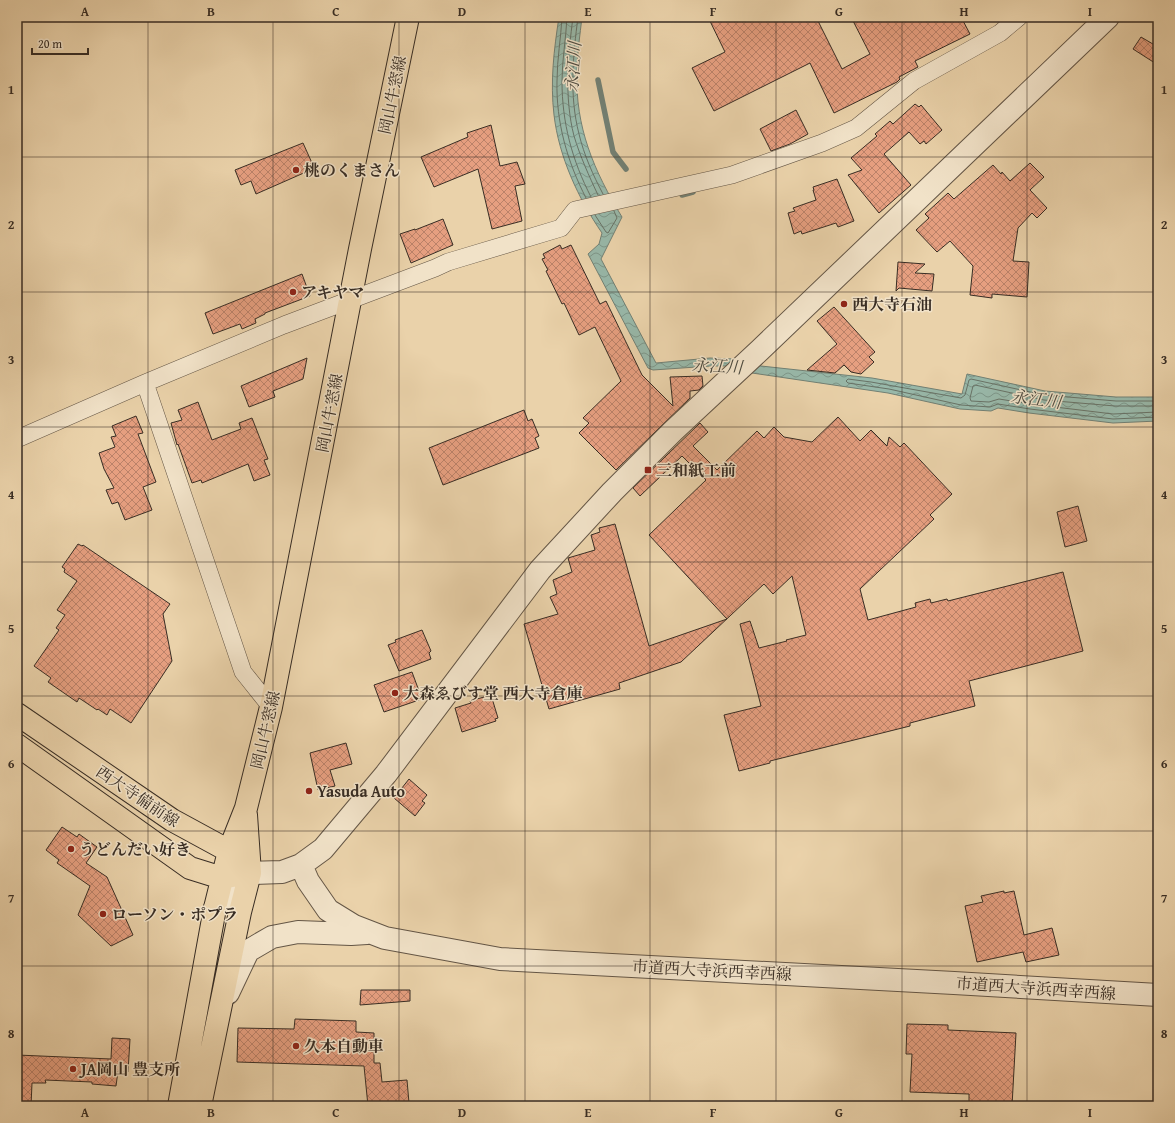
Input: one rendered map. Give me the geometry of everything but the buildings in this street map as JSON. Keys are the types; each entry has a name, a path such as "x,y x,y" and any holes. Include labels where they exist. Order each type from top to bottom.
{"main road":[{"name":"岡山牛窓線","path":"178,1106 215,908 229,851 246,808 271,707 350,300 408,17"},
{"name":"西大寺備前線","path":"17,714 172,820 229,851 250,873"},
{"name":"西大寺備前線","path":"17,745 190,868 222,878 250,873"},
{"name":"岡山牛窓線","path":"200,1106 218,1014 250,873 246,808"}],"street":[{"path":"17,439 145,383 284,325 436,268 448,262 561,228 575,210 732,175 822,143 856,128 914,81 1000,33 1020,17"},
{"path":"215,908 250,873 282,872 301,865 323,849 386,774 540,570 621,483 1108,17"},
{"path":"145,383 243,672 271,707"},
{"name":"市道西大寺浜西幸西線","path":"301,865 308,881 328,910 354,926 385,938 500,959 1158,995"},
{"path":"218,1014 248,951 272,937 298,932 352,934 368,932"}],"water":[{"name":"永江川","path":"559,17 582,17 577,65 579,111 588,148 603,183 622,217 601,259 656,363 710,358 734,359 761,366 872,378 962,394 967,374 1045,391 1116,397 1158,397 1158,421 1113,423 998,408 991,411 960,409 888,393 752,373 727,366 653,370 648,368 588,254 599,244 602,233 585,206 571,177 560,146 554,115 552,90 554,53"}],"waterway":[{"path":"1021,23 1029,17"},
{"path":"598,80 613,152 626,169"},
{"path":"682,195 693,192"}],"place":[{"name":"桃のくまさん","path":"296,170"},
{"name":"アキヤマ","path":"293,292"},
{"name":"西大寺石油","path":"844,304"},
{"name":"三和紙工前","path":"648,470"},
{"name":"大森ゑびす堂 西大寺倉庫","path":"395,693"},
{"name":"Yasuda Auto","path":"309,791"},
{"name":"うどんだい好き","path":"71,849"},
{"name":"ローソン・ポプラ","path":"103,914"},
{"name":"久本自動車","path":"296,1046"},
{"name":"JA岡山 豊支所","path":"73,1069"}]}
